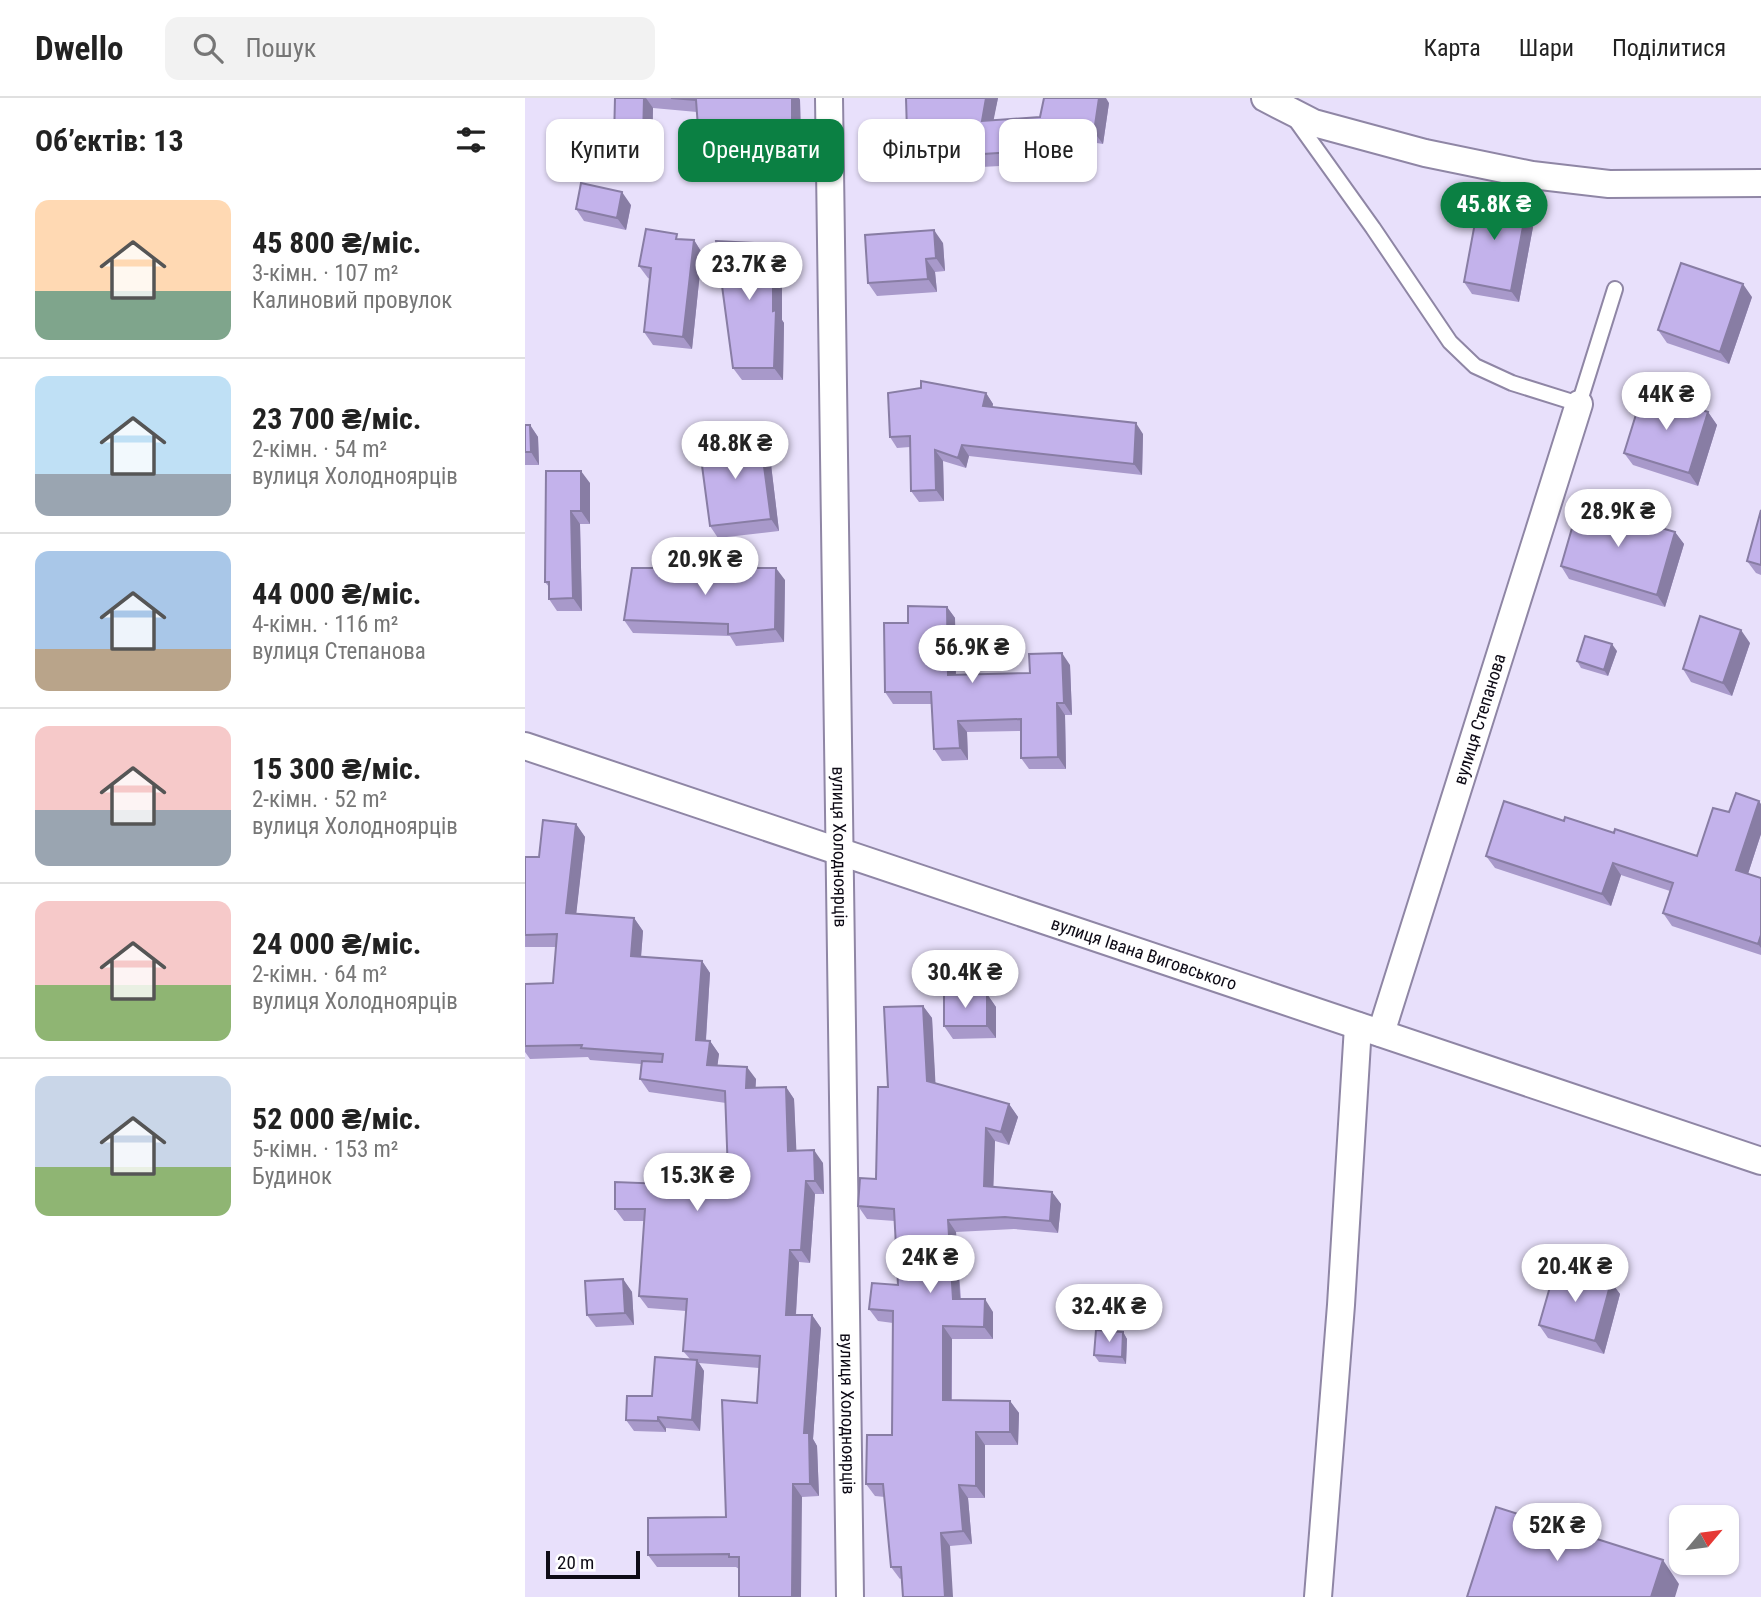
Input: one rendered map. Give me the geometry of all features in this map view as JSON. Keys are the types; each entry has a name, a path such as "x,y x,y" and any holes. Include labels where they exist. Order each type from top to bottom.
{"street":[{"name":"вулиця Холодноярців","path":"829,98 850,1597"},
{"path":"1265,98 1314,123 1425,153 1532,175 1609,184 1761,183"},
{"name":"вулиця Степанова","path":"1318,1597 1341,1305 1369,1030 1579,404"},
{"name":"вулиця Івана Виговського","path":"525,746 1761,1161"}],"lane":[{"path":"1290,111 1450,342 1475,366 1512,383 1579,404 1615,289"}],"building":[{"path":"615,98 644,98 643,119 614,119"},
{"path":"671,98 792,98 792,119 697,119 696,100"},
{"path":"906,98 986,98 982,119 907,119"},
{"path":"1044,98 1099,98 1096,119 1011,119 1040,117"},
{"path":"999,120 999,153 985,154 985,121"},
{"path":"581,183 622,192 617,218 576,209"},
{"path":"1482,185 1508,191 1503,212 1525,216 1511,291 1464,282"},
{"path":"646,229 677,234 676,239 694,240 683,337 644,332 651,268 639,266"},
{"path":"934,230 936,258 926,259 928,279 868,283 865,235"},
{"path":"716,241 773,244 773,311 776,310 774,368 733,368"},
{"path":"1681,263 1743,284 1720,352 1658,330"},
{"path":"921,381 986,393 983,406 1136,423 1134,464 962,445 958,458 935,450 936,490 911,491 910,436 890,437 888,393 921,388"},
{"path":"1643,392 1708,412 1689,473 1624,453"},
{"path":"525,425 530,425 531,452 525,452"},
{"path":"760,436 771,519 710,526 699,443"},
{"path":"546,471 581,471 581,511 571,511 573,598 549,599 549,582 545,582"},
{"path":"1579,504 1675,532 1657,595 1561,566"},
{"path":"1761,510 1761,565 1747,561"},
{"path":"632,568 776,568 775,629 728,634 728,624 624,620"},
{"path":"908,606 947,607 948,675 1030,673 1029,654 1062,653 1064,703 1057,703 1058,757 1021,758 1021,719 958,721 960,748 934,749 931,692 885,692 884,623 908,623"},
{"path":"1700,616 1741,630 1723,683 1683,669"},
{"path":"1585,636 1612,644 1604,670 1577,661"},
{"path":"1736,793 1759,801 1736,870 1761,878 1761,935 1758,944 1663,913 1673,883 1613,863 1602,894 1486,856 1504,801 1564,821 1565,817 1614,833 1615,829 1697,856 1713,808 1729,812"},
{"path":"543,820 576,824 566,913 634,918 631,956 702,961 696,1040 710,1041 707,1065 747,1067 746,1088 786,1087 788,1151 814,1150 815,1181 806,1181 801,1250 790,1250 786,1315 812,1315 804,1433 809,1433 810,1484 793,1484 792,1597 739,1597 739,1557 729,1557 729,1554 648,1555 648,1518 726,1517 722,1400 757,1403 760,1356 683,1351 687,1299 639,1296 645,1209 615,1209 615,1182 716,1186 716,1173 728,1174 725,1091 640,1079 642,1061 662,1062 663,1054 581,1048 582,1045 525,1046 525,984 553,983 557,934 525,935 525,857 539,857"},
{"path":"944,994 987,994 987,1026 944,1026"},
{"path":"923,1006 927,1081 1009,1104 1001,1132 986,1128 984,1186 1052,1192 1050,1221 1005,1217 948,1220 953,1299 985,1299 984,1327 943,1326 943,1400 1010,1401 1010,1432 976,1432 976,1486 959,1485 963,1531 941,1533 945,1597 903,1597 901,1567 891,1567 883,1484 866,1484 867,1435 892,1435 893,1311 869,1309 872,1283 898,1285 894,1209 858,1206 860,1178 876,1179 878,1087 888,1087 884,1007"},
{"path":"1556,1266 1611,1282 1595,1341 1539,1325"},
{"path":"623,1279 625,1313 587,1315 585,1281"},
{"path":"1096,1330 1123,1332 1122,1357 1094,1355"},
{"path":"655,1357 697,1360 692,1420 658,1417 658,1421 626,1420 627,1396 652,1396"},
{"path":"1496,1507 1663,1560 1651,1597 1467,1597"}]}
